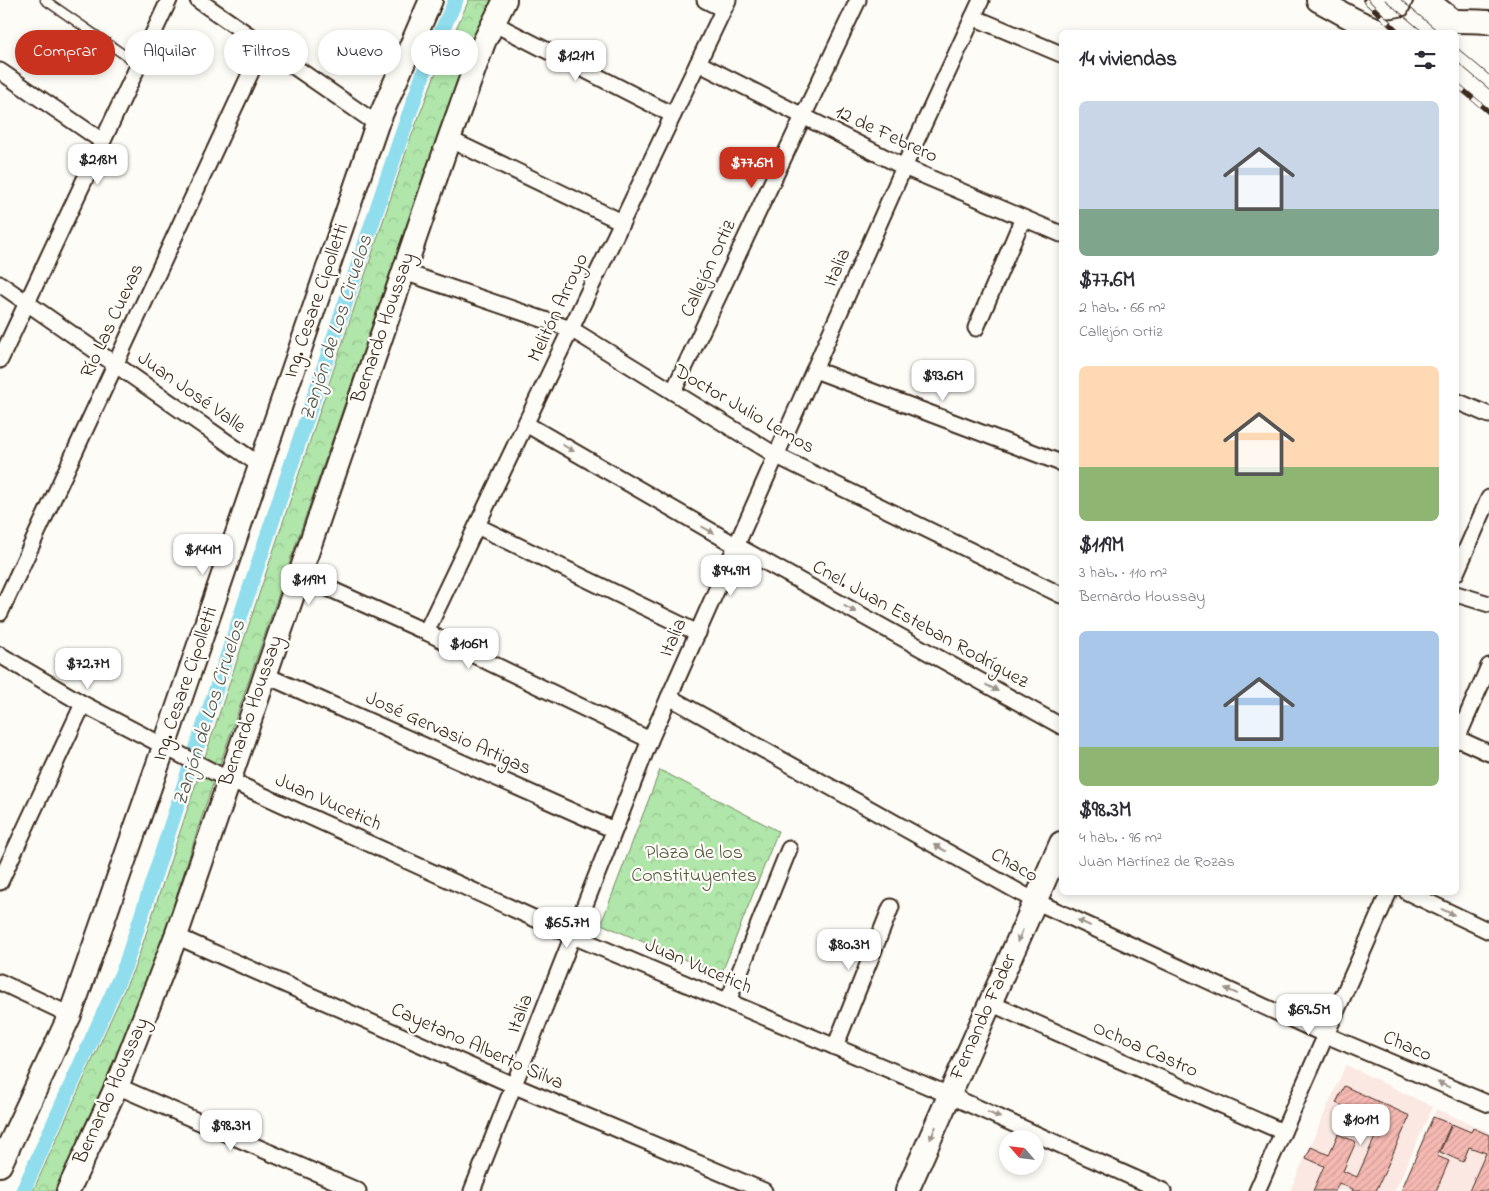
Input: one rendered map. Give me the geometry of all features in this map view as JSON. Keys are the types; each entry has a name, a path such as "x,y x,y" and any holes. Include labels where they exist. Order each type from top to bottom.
{"street":[{"path":"155,30 169,0"},
{"path":"198,0 240,30"},
{"name":"Ing. Cesare Cipolletti","path":"0,1165 70,1015 184,757 260,466 377,124 431,0"},
{"name":"Bernardo Houssay","path":"68,1191 116,1086 176,936 449,139 484,42 505,0"},
{"path":"705,0 726,5"},
{"name":"Callejón Ortiz","path":"673,392 858,0"},
{"name":"Italia","path":"472,1191 650,740 904,168 981,0"},
{"path":"1318,0 1379,30"},
{"path":"1414,29 1427,0"},
{"path":"1432,0 1458,20"},
{"name":"Melitón Arroyo","path":"426,632 726,5"},
{"path":"974,17 1059,53"},
{"path":"1414,29 1428,23 1458,20 1489,22"},
{"path":"493,23 673,115"},
{"name":"12 de Febrero","path":"698,63 904,168 1059,233"},
{"path":"0,71 102,141"},
{"path":"0,360 134,75"},
{"name":"Río Las Cuevas","path":"0,613 250,75"},
{"path":"305,75 377,124"},
{"path":"449,139 622,222"},
{"path":"976,328 1023,218"},
{"name":"Doctor Julio Lemos","path":"404,272 571,329 777,456 1059,594"},
{"name":"Juan José Valle","path":"0,284 260,466"},
{"path":"815,370 1059,462"},
{"path":"1459,402 1489,414"},
{"name":"Cnel. Juan Esteban Rodríguez","path":"526,424 737,546 1059,725"},
{"path":"1459,566 1489,498"},
{"path":"477,526 698,634"},
{"path":"299,575 426,632 650,740"},
{"path":"1459,595 1489,604"},
{"name":"Juan Vucetich","path":"0,655 83,704 228,780 573,936 949,1095 1163,1191"},
{"path":"1459,734 1489,666"},
{"name":"José Gervasio Artigas","path":"265,675 614,830"},
{"name":"Chaco","path":"669,697 1035,901 1326,1034 1489,1104"},
{"path":"0,882 83,704"},
{"path":"1459,740 1489,753"},
{"name":"Fernando Fader","path":"907,1191 1059,848"},
{"path":"728,1001 789,849"},
{"path":"1257,1191 1388,895"},
{"path":"1413,895 1489,930"},
{"path":"835,1047 891,907"},
{"name":"Cayetano Alberto Silva","path":"176,936 515,1086 764,1191"},
{"path":"0,982 70,1015"},
{"name":"Ochoa Castro","path":"990,1003 1283,1132"},
{"path":"116,1086 358,1191"}],"lane":[{"path":"45,0 125,55"}],"shaded area":[{"path":"1346,1065 1433,1107 1395,1191 1290,1191"},
{"path":"1436,1109 1489,1132 1489,1191 1401,1191"}],"green space":[{"path":"469,0 494,0 478,31 455,30"},
{"path":"435,75 461,75 436,140 205,807 147,988 55,1191 33,1191 136,964 410,140"},
{"name":"Plaza de los Constituyentes","path":"660,770 778,831 721,975 601,924"}],"building":[{"path":"1344,1086 1410,1116 1376,1191 1352,1191 1353,1189 1339,1183 1335,1191 1313,1191 1324,1166 1306,1158 1311,1147 1329,1155 1338,1134 1356,1142 1343,1171 1357,1177 1381,1124 1336,1103"},
{"path":"1433,1117 1451,1124 1437,1156 1449,1161 1436,1191 1401,1191"},
{"path":"1452,1124 1471,1132 1473,1128 1489,1135 1489,1191 1469,1191 1486,1153 1469,1147 1463,1162 1440,1152"}],"waterway":[{"name":"Zanjón de Los Ciruelos","path":"23,1191 125,966 399,143 429,58 456,0"}],"tram line":[{"path":"1385,0 1421,30"},
{"path":"1401,0 1437,30"},
{"path":"1459,50 1489,75"},
{"path":"1459,64 1489,89"}],"railway":[{"path":"1365,0 1396,30"},
{"path":"1459,87 1489,112"}]}
